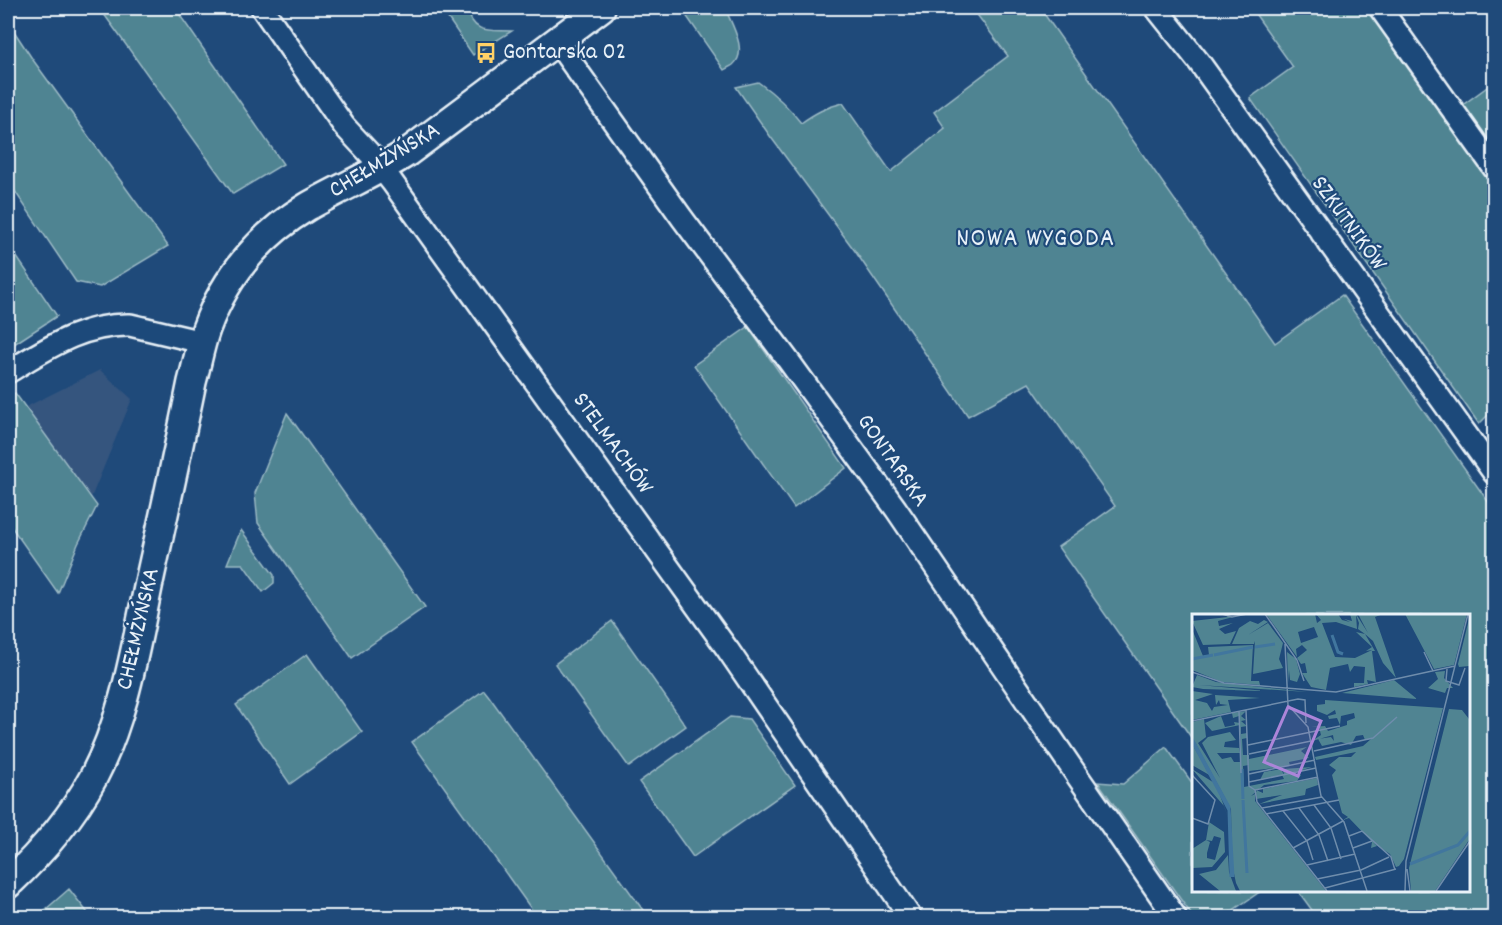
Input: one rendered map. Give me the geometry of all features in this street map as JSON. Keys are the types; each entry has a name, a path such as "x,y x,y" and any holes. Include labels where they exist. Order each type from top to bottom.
{"street":[{"name":"STELMACHÓW","path":"262,8 344,126 382,168 728,650 911,918"},
{"name":"CHEŁMŻYŃSKA","path":"8,884 42,850 70,815 93,778 112,734 127,684 202,342 222,293 236,270 258,245 296,214 382,168 424,140 601,8"},
{"name":"SZKUTNIKÓW","path":"1156,8 1199,62 1494,473"},
{"path":"1380,8 1494,168"},
{"name":"GONTARSKA","path":"556,41 682,218 896,509 1176,918"},
{"path":"8,372 65,339 88,329 130,325 202,342"}],"shaded area":[{"path":"100,370 132,399 91,498 26,407"}],"green space":[{"path":"105,8 175,8 283,164 233,194 101,10"},
{"path":"441,8 467,8 473,23 478,27 512,31 473,55"},
{"path":"681,8 725,8 739,45 739,53 733,65 724,70"},
{"path":"972,8 1040,8 1275,343 1342,295 1494,510 1494,917 1317,917 1299,892 1469,892 1469,614 1192,614 1192,739 1058,547 1115,506 1029,383 968,416 855,251 736,87 758,82 781,101 801,123 831,106 843,103 891,172 945,128 934,112 1008,56"},
{"path":"1251,8 1376,8 1494,175 1494,409 1479,424 1250,98 1293,67"},
{"path":"8,22 168,246 100,287 76,282 8,181"},
{"path":"1494,82 1494,156 1460,107"},
{"path":"8,244 57,316 8,348"},
{"path":"748,327 846,468 794,508 694,365"},
{"path":"15,393 97,506 58,593 8,522 8,398"},
{"path":"287,413 425,607 352,658 258,523 255,493"},
{"path":"241,530 274,575 274,583 263,592 243,564 227,564"},
{"path":"612,621 686,726 629,767 555,664"},
{"path":"307,654 362,732 290,784 236,705"},
{"path":"484,690 648,917 537,917 412,742"},
{"path":"730,717 749,719 795,785 693,857 639,782"},
{"path":"1166,747 1192,783 1192,892 1260,892 1223,917 1193,917 1098,782 1123,784"},
{"path":"69,889 91,917 37,917"}],"place":[{"name":"Gontarska 02","path":"486,53"}],"district":[{"name":"NOWA WYGODA","path":"1036,239"}]}
